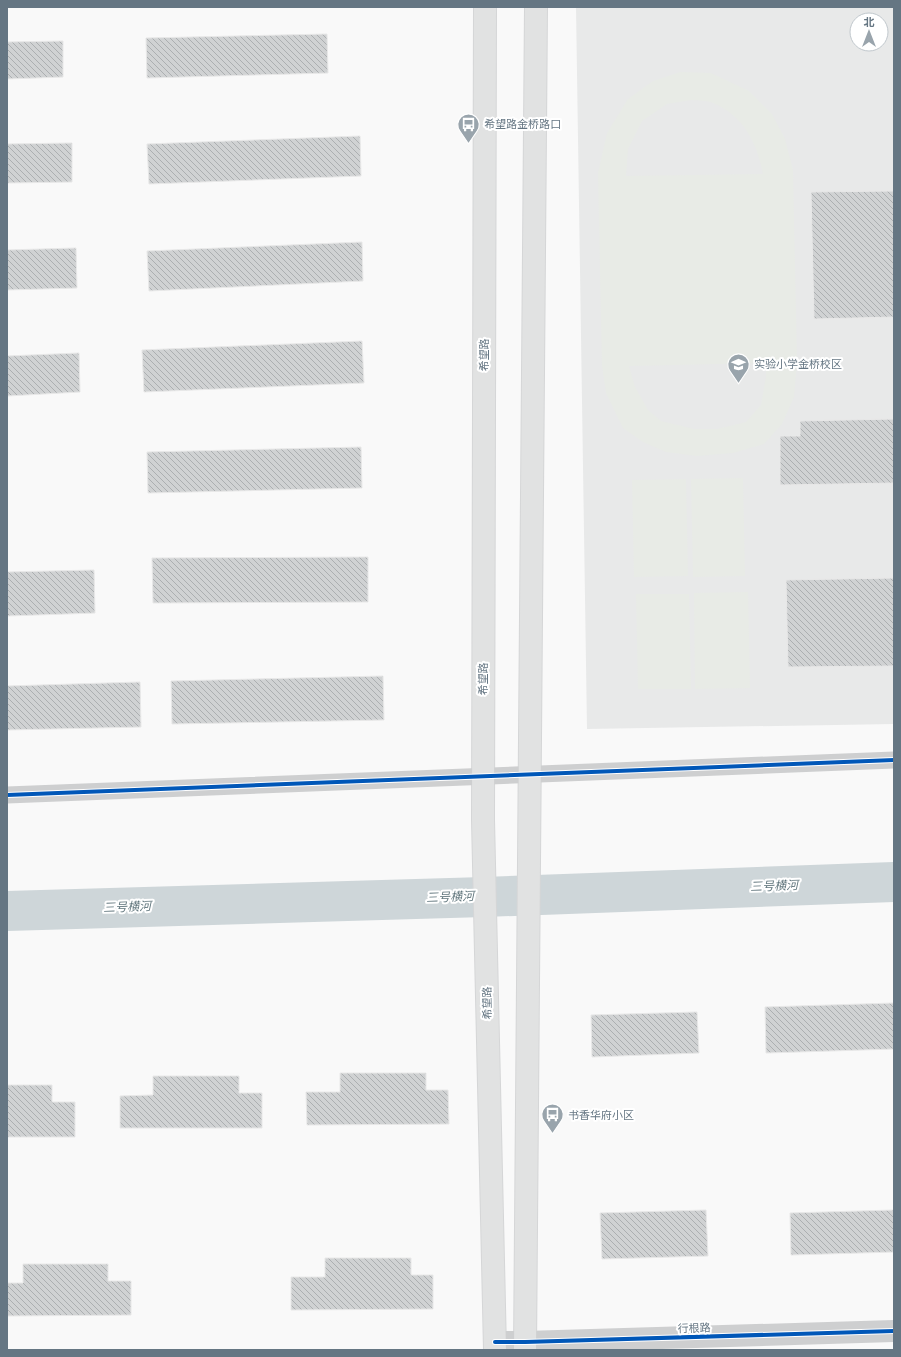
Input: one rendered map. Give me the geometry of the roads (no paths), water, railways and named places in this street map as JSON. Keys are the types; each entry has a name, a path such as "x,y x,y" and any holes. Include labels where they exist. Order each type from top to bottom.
{"main road":[{"name":"希望路","path":"485,7 483,776 495,1346"},
{"path":"525,1346 536,7"}],"street":[{"path":"7,795 894,760"},
{"name":"行根路","path":"495,1346 894,1331"}],"waterway":[{"name":"三号横河","path":"7,911 484,897 894,882"}],"place":[{"name":"希望路金桥路口","path":"468,144"},
{"name":"实验小学金桥校区","path":"738,384"},
{"name":"书香华府小区","path":"552,1134"}]}
